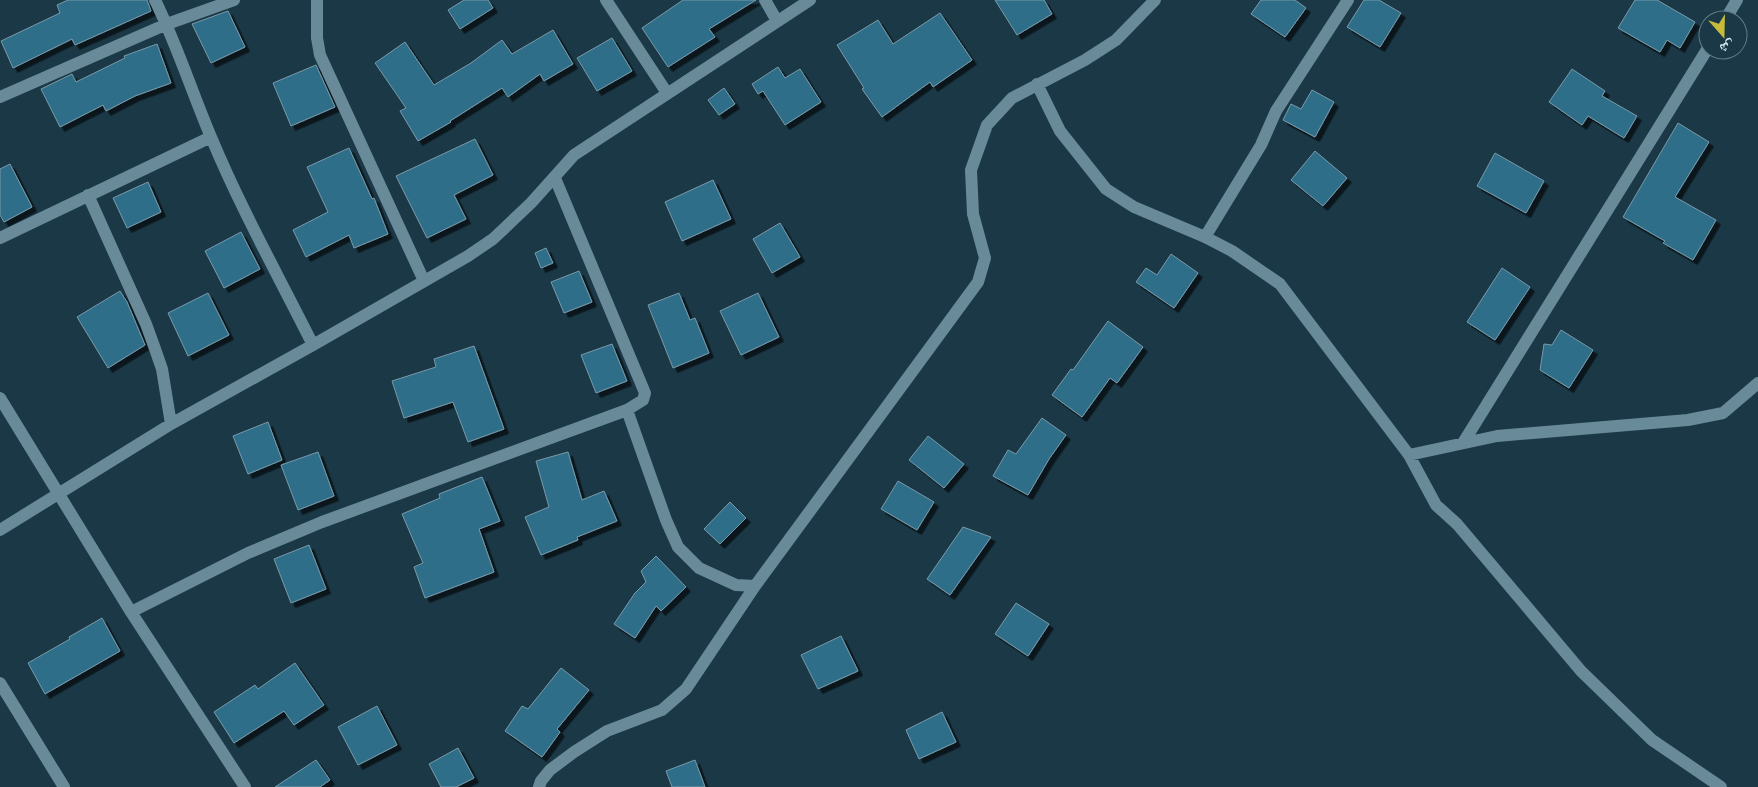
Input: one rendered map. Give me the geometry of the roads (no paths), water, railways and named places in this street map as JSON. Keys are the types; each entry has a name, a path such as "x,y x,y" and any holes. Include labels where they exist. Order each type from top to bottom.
{"street":[{"path":"155,0 167,24 211,137 231,182 314,345"},
{"path":"0,97 167,24 234,0"},
{"path":"317,0 317,38 320,55 424,281"},
{"path":"606,0 667,93"},
{"path":"765,0 778,21"},
{"path":"0,530 171,424 314,345 493,239 531,203 574,155 810,0"},
{"path":"539,787 541,781 550,770 574,752 607,731 662,710 686,689 756,586 978,282 985,258 974,214 971,170 987,124 1012,98 1085,60 1116,40 1155,0"},
{"path":"1205,237 1261,144 1276,111 1348,0"},
{"path":"1463,443 1701,60"},
{"path":"1037,84 1060,131 1106,189 1134,207 1232,250 1280,284 1409,455 1436,505 1457,524 1581,670 1652,740 1721,787"},
{"path":"0,238 211,137"},
{"path":"131,612 248,553 322,522 627,410 643,400 645,393 555,178"},
{"path":"88,195 152,339 162,368 171,424"},
{"path":"1409,455 1497,436 1688,420 1723,412 1758,383"},
{"path":"0,398 131,612 244,787"},
{"path":"627,410 666,520 678,547 699,568 736,584 756,586"},
{"path":"0,683 64,787"}]}
